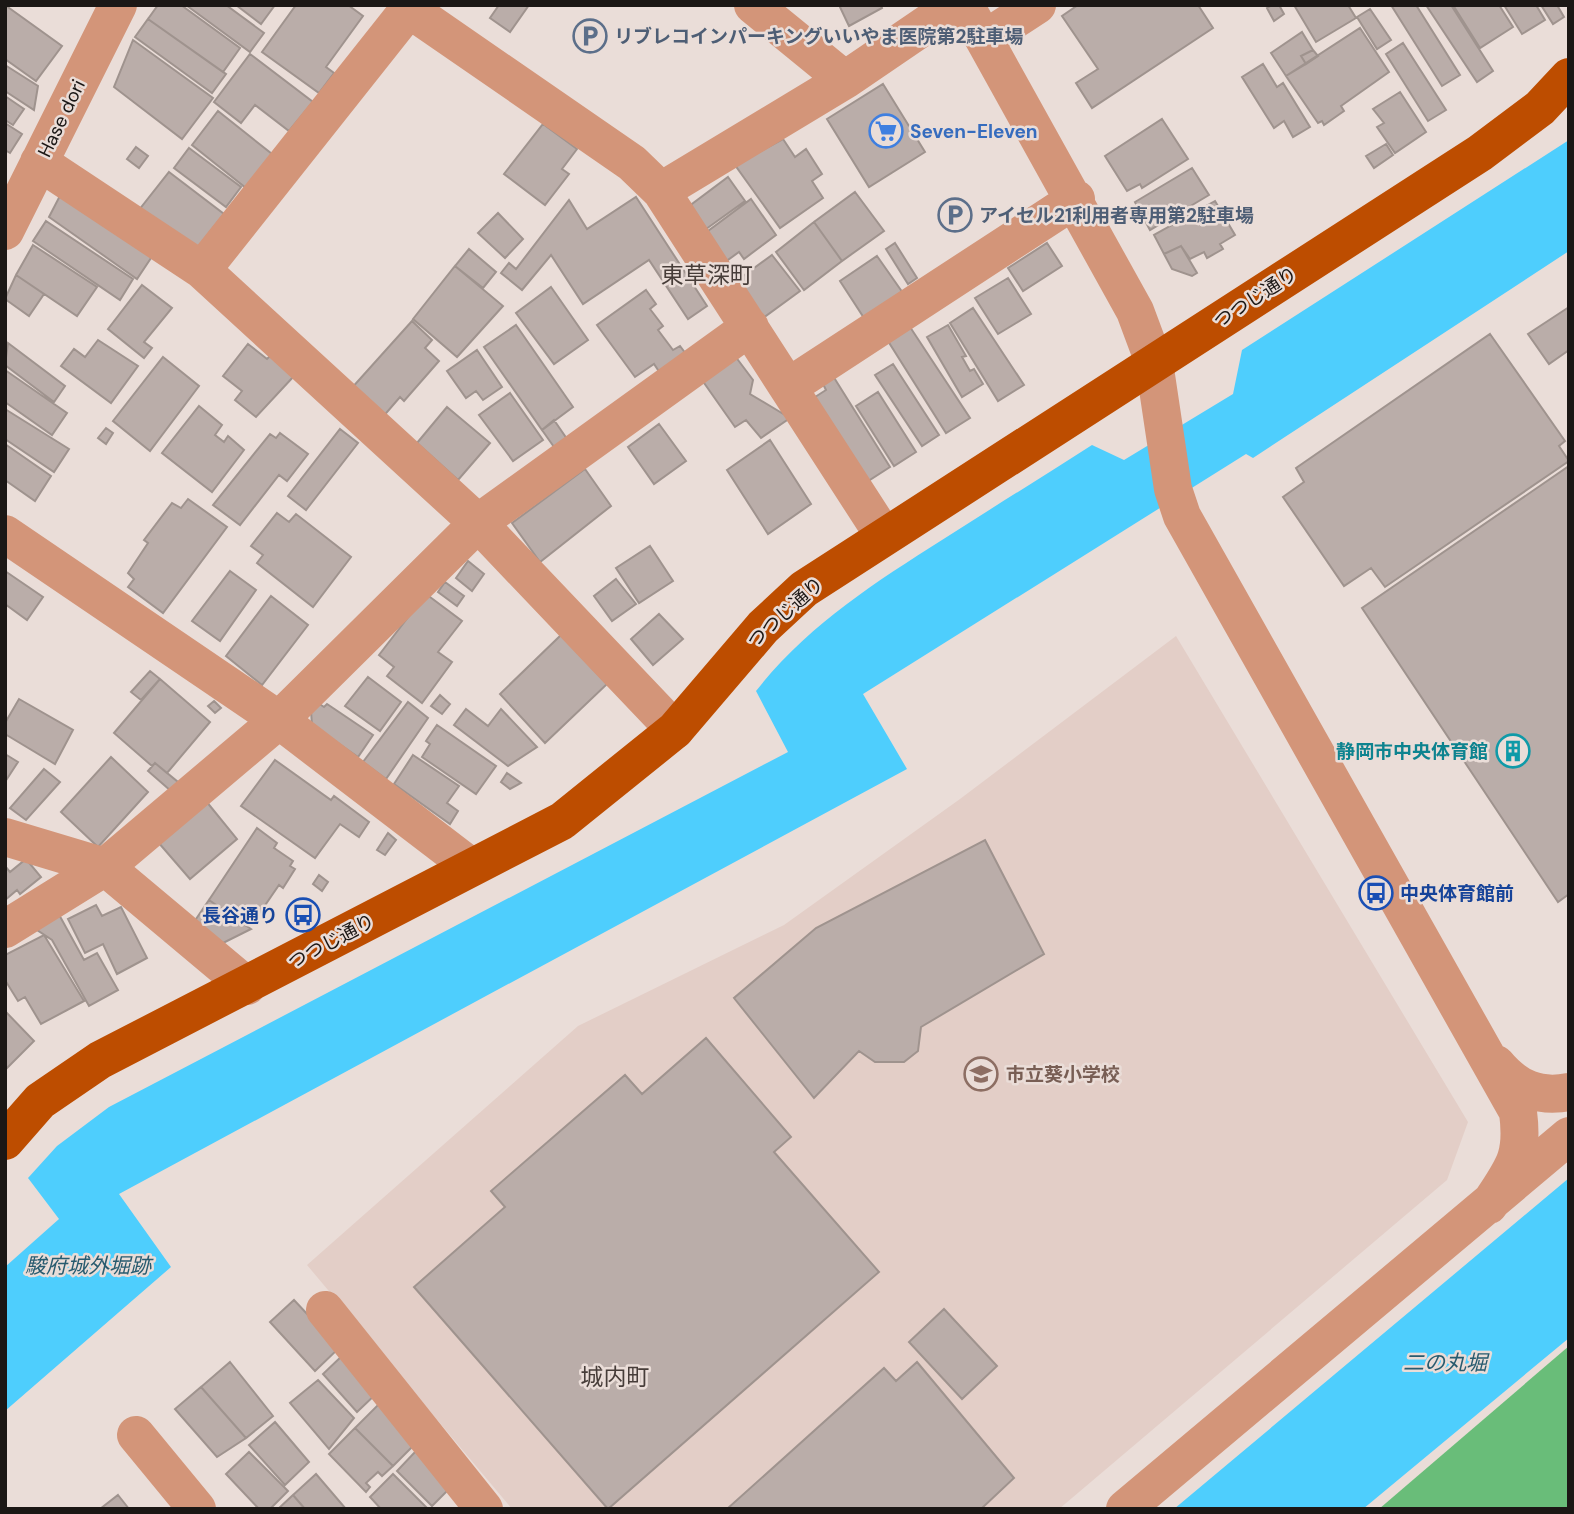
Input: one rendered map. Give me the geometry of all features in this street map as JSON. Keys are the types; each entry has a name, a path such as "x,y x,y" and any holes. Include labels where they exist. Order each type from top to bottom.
{"main road":[{"name":"つつじ通り","path":"5,1141 40,1101 100,1060 247,986 470,866 562,821 675,730 763,626 804,589 884,536 1157,377 1480,153 1540,108 1569,77"}],"street":[{"name":"Hase dori","path":"5,231 118,5"},
{"path":"753,5 845,80"},
{"path":"661,191 845,80 955,5"},
{"path":"965,5 1076,199 1135,311 1157,377 1173,489 1182,516 1490,1057 1518,1112 1522,1141 1513,1168 1489,1205"},
{"path":"985,39 1037,5"},
{"path":"202,270 407,7 632,163 661,191 884,536"},
{"path":"39,162 202,270 478,523 675,730"},
{"path":"788,387 1076,199"},
{"path":"5,929 105,867 279,720 478,523 750,327"},
{"path":"7,539 279,720 470,866"},
{"path":"5,837 105,867 247,986"},
{"path":"1490,1057 1505,1075 1527,1091 1553,1095 1569,1093"},
{"path":"1125,1509 1569,1136"},
{"path":"325,1310 484,1509"},
{"path":"136,1435 197,1509"}],"shaded area":[{"name":"市立葵小学校","path":"1176,636 1468,1122 1447,1180 1059,1509 512,1509 307,1265 578,1026 784,925 960,799"}],"green space":[{"path":"1569,1346 1569,1509 1379,1509"}],"water":[{"name":"駿府城外堀跡","path":"1569,140 1569,251 1253,458 1246,454 863,694 907,769 119,1194 171,1267 5,1411 5,1267 59,1219 28,1178 57,1146 109,1107 788,752 756,691 797,646 843,607 917,556 1092,445 1124,460 1233,394 1242,350"},
{"name":"二の丸堀","path":"1569,1178 1569,1338 1363,1509 1174,1509"}],"building":[{"path":"5,5 62,46 36,81 5,59"},
{"path":"158,5 181,5 240,48 223,72 148,19"},
{"path":"186,5 226,5 264,33 250,52"},
{"path":"236,5 275,5 261,24"},
{"path":"296,5 348,5 363,16 326,67 334,73 319,93 262,52"},
{"path":"499,5 529,5 510,32 490,18"},
{"path":"839,5 881,5 882,8 849,26"},
{"path":"1078,5 1198,5 1213,28 1092,108 1076,83 1098,69 1062,16"},
{"path":"1279,5 1284,14 1274,21 1267,8"},
{"path":"1294,5 1348,5 1356,18 1316,42"},
{"path":"1391,5 1416,5 1460,75 1442,86"},
{"path":"1426,5 1451,5 1493,71 1477,82"},
{"path":"1453,5 1499,5 1513,27 1480,48"},
{"path":"1504,5 1536,5 1545,20 1522,34"},
{"path":"1541,5 1557,5 1564,17 1553,24"},
{"path":"1370,9 1391,40 1377,49 1357,17"},
{"path":"148,19 226,74 212,93 135,37"},
{"path":"1360,28 1389,72 1341,106 1344,111 1324,125 1322,121 1318,123 1286,76"},
{"path":"1302,32 1313,50 1301,56 1306,64 1286,76 1271,53"},
{"path":"133,40 213,98 182,139 114,87"},
{"path":"1403,43 1446,110 1428,121 1386,54"},
{"path":"1313,50 1318,56 1306,64 1301,56"},
{"path":"250,54 313,102 289,131 255,105 241,123 214,102"},
{"path":"1263,64 1277,87 1283,83 1310,127 1293,137 1284,121 1274,128 1242,77"},
{"path":"5,65 38,86 34,110 5,91"},
{"path":"883,84 925,152 869,187 827,119"},
{"path":"1400,92 1426,132 1395,153 1377,127 1384,123 1373,109"},
{"path":"5,96 24,109 13,125 5,120"},
{"path":"218,111 272,154 246,188 192,145"},
{"path":"1162,119 1188,159 1142,188 1140,184 1127,191 1105,156"},
{"path":"5,123 22,134 10,153 5,150"},
{"path":"543,124 577,149 562,169 569,174 545,205 504,174"},
{"path":"783,139 795,157 806,149 822,174 812,181 823,198 780,228 735,165"},
{"path":"1386,144 1393,155 1374,168 1366,156"},
{"path":"136,147 148,156 139,168 127,159"},
{"path":"189,148 241,187 226,207 174,168"},
{"path":"1192,168 1209,195 1150,230 1135,202"},
{"path":"169,172 224,214 198,247 139,210"},
{"path":"728,177 745,201 702,232 684,210"},
{"path":"64,188 153,255 137,279 49,217"},
{"path":"855,192 884,231 842,261 814,222"},
{"path":"636,197 707,306 688,319 649,260 583,304 551,255 522,290 501,273 509,263 516,269 569,200 587,229"},
{"path":"751,199 776,235 744,259 739,252 725,262 704,234"},
{"path":"1215,201 1235,235 1220,244 1223,249 1207,258 1204,252 1190,259 1181,246 1164,254 1154,235"},
{"path":"498,213 523,239 505,258 478,233"},
{"path":"46,221 133,279 120,300 33,241"},
{"path":"814,222 842,261 804,290 776,252"},
{"path":"895,243 917,278 908,284 886,249"},
{"path":"1047,243 1062,266 1023,291 1008,268"},
{"path":"33,245 97,287 77,316 16,275"},
{"path":"1181,246 1197,273 1192,276 1172,269 1164,254"},
{"path":"469,249 496,272 483,288 455,266"},
{"path":"772,255 800,291 763,318 735,282"},
{"path":"877,256 905,296 866,321 840,281"},
{"path":"455,266 503,306 457,357 413,319"},
{"path":"16,275 44,294 29,316 5,299"},
{"path":"1008,278 1031,314 998,334 975,298"},
{"path":"142,285 172,308 144,342 152,348 144,358 108,329"},
{"path":"551,287 588,340 554,364 516,313"},
{"path":"646,290 656,304 650,309 663,326 658,330 673,350 680,346 686,354 660,373 654,364 635,377 597,325"},
{"path":"1569,307 1569,350 1549,364 1528,334"},
{"path":"973,308 1024,385 998,401 950,323"},
{"path":"412,321 432,340 425,348 439,361 404,401 400,397 381,419 350,390"},
{"path":"516,325 573,407 542,430 484,347"},
{"path":"948,325 966,356 962,357 970,371 974,369 983,384 962,397 927,337"},
{"path":"910,327 970,418 946,433 888,341"},
{"path":"1490,334 1565,441 1559,446 1569,461 1385,587 1371,568 1344,586 1283,497 1304,482 1296,468"},
{"path":"98,340 138,366 111,403 61,366 74,349 85,357"},
{"path":"8,343 65,386 54,402 5,365"},
{"path":"248,344 267,359 270,356 294,376 256,417 235,400 242,391 223,376"},
{"path":"477,350 502,387 483,400 476,391 466,398 447,371"},
{"path":"735,356 753,380 750,394 790,418 761,438 746,420 735,427 702,380"},
{"path":"163,357 199,386 150,451 113,421"},
{"path":"893,364 939,435 922,446 875,375"},
{"path":"5,370 67,413 52,435 5,402"},
{"path":"833,376 890,467 865,483 812,399 826,390 822,382"},
{"path":"878,392 916,452 894,466 856,406"},
{"path":"510,393 543,440 513,461 479,415"},
{"path":"199,406 222,425 215,435 224,442 228,436 244,450 212,492 162,453"},
{"path":"447,407 490,443 458,480 417,443"},
{"path":"5,409 69,449 54,472 5,439"},
{"path":"554,420 567,439 554,447 542,430"},
{"path":"659,424 686,461 654,484 628,447"},
{"path":"106,428 113,433 106,444 98,438"},
{"path":"340,429 358,443 306,510 288,496"},
{"path":"280,433 308,454 287,481 279,475 240,525 213,505 270,434 276,438"},
{"path":"770,440 811,504 768,534 727,470"},
{"path":"5,444 51,476 35,501 5,480"},
{"name":"静岡市中央体育館","path":"1569,466 1569,894 1558,902 1362,608"},
{"path":"585,469 611,506 540,562 512,523"},
{"path":"188,499 227,527 163,613 128,587 134,579 128,573 148,543 144,540 172,503 181,508"},
{"path":"277,513 289,522 296,514 351,557 313,607 257,563 263,555 251,546"},
{"path":"650,546 673,581 639,603 616,568"},
{"path":"468,561 484,574 472,591 456,578"},
{"path":"5,571 43,597 27,620 5,604"},
{"path":"230,571 256,590 220,641 192,621"},
{"path":"616,579 636,604 612,621 594,596"},
{"path":"445,582 464,596 457,606 438,592"},
{"path":"426,594 462,621 438,652 452,662 422,703 387,676 394,667 379,655"},
{"path":"271,596 308,625 262,685 226,656"},
{"path":"659,614 683,639 653,665 631,639"},
{"path":"561,635 607,684 545,743 500,694"},
{"path":"150,671 160,679 141,700 131,692"},
{"path":"368,677 401,702 380,731 345,706"},
{"path":"160,679 210,722 167,773 155,763 152,766 114,733"},
{"path":"440,695 450,704 442,714 431,706"},
{"path":"19,699 73,730 55,764 5,734 5,723"},
{"path":"214,701 221,708 215,713 208,706"},
{"path":"408,702 428,718 386,779 363,762"},
{"path":"318,703 324,707 327,704 373,735 358,757 312,725 311,711"},
{"path":"466,709 488,726 501,709 537,747 508,766 454,725"},
{"path":"437,725 496,766 476,794 422,757 430,744 426,741"},
{"path":"5,754 18,762 5,782"},
{"path":"413,755 459,786 447,803 458,811 450,824 394,784"},
{"path":"111,757 148,792 98,847 61,812"},
{"path":"275,760 331,800 334,796 369,822 359,837 340,824 315,858 241,806"},
{"path":"155,763 178,782 171,791 148,771"},
{"path":"44,769 60,782 26,820 10,808"},
{"path":"507,773 521,783 510,789 501,782"},
{"path":"206,801 237,839 190,879 158,842"},
{"path":"257,828 277,843 274,848 293,861 290,866 295,869 283,888 279,885 257,917 252,915 245,925 209,900"},
{"path":"388,833 396,840 385,855 377,850"},
{"path":"985,840 1044,954 921,1027 918,1051 904,1062 875,1062 859,1051 814,1098 734,998 816,928"},
{"path":"26,859 41,877 20,894 17,890 5,900 5,866 10,872"},
{"path":"319,875 328,882 322,891 313,884"},
{"path":"209,900 251,929 221,944 194,922"},
{"path":"96,905 102,916 121,907 147,958 117,974 103,944 85,953 68,919"},
{"path":"57,911 84,960 97,953 118,990 89,1006 52,940 31,926"},
{"path":"44,935 84,1001 41,1024 25,997 18,1001 5,980 5,955"},
{"path":"5,1011 34,1041 5,1070"},
{"path":"706,1038 791,1137 774,1152 879,1272 608,1509 414,1287 505,1207 491,1191 625,1075 642,1094"},
{"path":"294,1300 339,1348 315,1371 270,1322"},
{"path":"944,1309 997,1366 962,1399 909,1342"},
{"path":"344,1354 379,1391 357,1412 323,1374"},
{"path":"230,1362 273,1416 246,1438 201,1387"},
{"path":"917,1362 1014,1478 981,1509 727,1509 884,1368 896,1381"},
{"path":"318,1380 354,1418 329,1449 290,1403"},
{"path":"201,1387 246,1438 217,1457 175,1409"},
{"path":"379,1404 420,1439 393,1466 355,1428"},
{"path":"275,1422 309,1462 285,1485 249,1445"},
{"path":"355,1428 393,1466 382,1476 378,1472 366,1483 370,1487 366,1492 329,1454"},
{"path":"416,1451 452,1486 432,1506 397,1471"},
{"path":"249,1452 288,1491 270,1509 259,1509 226,1474"},
{"path":"316,1474 346,1509 305,1509 293,1495"},
{"path":"393,1474 428,1509 381,1509 370,1497"},
{"path":"118,1495 129,1509 100,1509"},
{"path":"293,1495 305,1509 278,1509"}],"place":[{"name":"リブレコインパーキングいいやま医院第2駐車場","path":"590,36"},
{"name":"Seven-Eleven","path":"886,131"},
{"name":"アイセル21利用者専用第2駐車場","path":"955,215"},
{"name":"静岡市中央体育館","path":"1513,751"},
{"name":"中央体育館前","path":"1376,893"},
{"name":"長谷通り","path":"303,915"},
{"name":"市立葵小学校","path":"981,1074"}],"district":[{"name":"東草深町","path":"707,275"},
{"name":"城内町","path":"615,1377"}]}
